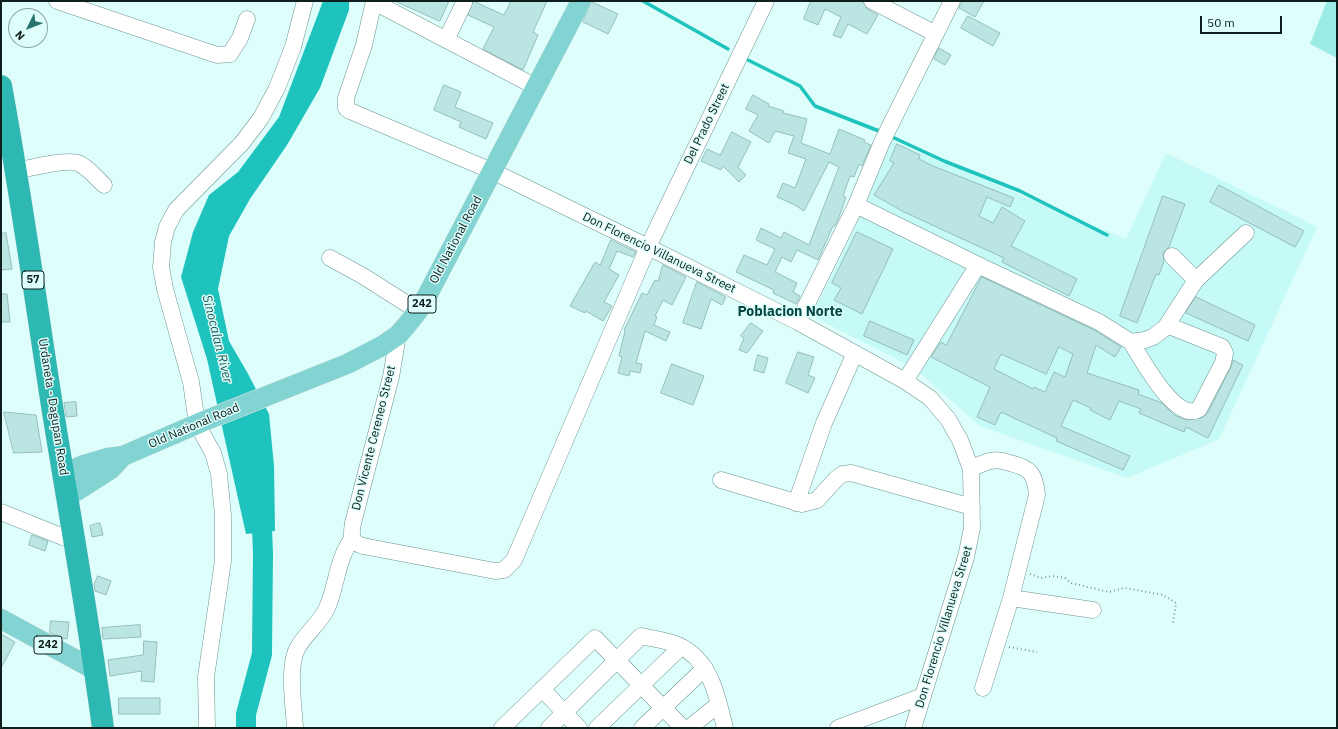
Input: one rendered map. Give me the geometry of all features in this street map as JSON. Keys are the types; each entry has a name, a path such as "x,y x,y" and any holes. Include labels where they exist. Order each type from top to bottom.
{"highway":[{"name":"Urdaneta - Dagupan Road","path":"1,86 17,171 103,728"}],"main road":[{"name":"Old National Road","path":"63,474 101,460 123,456 297,382 347,364 382,346 398,335 418,311 580,1"},
{"name":"Old National Road","path":"67,497 111,469 123,456"},
{"name":"242","path":"1,620 95,670"}],"street":[{"path":"57,1 217,55 230,54 240,38 247,19"},
{"path":"207,728 206,678 223,561 223,515 219,474 201,422 165,289 161,267 163,242 167,227 176,210 242,144 261,118 277,88 293,47 305,1"},
{"path":"374,1 536,87"},
{"name":"Don Florencio Villanueva Street","path":"374,1 364,45 346,98 346,108 492,171 798,322 905,381 930,398 948,419 960,440 971,469 972,528 966,558 913,728"},
{"name":"Del Prado Street","path":"352,539 356,544 363,546 495,572 504,570 510,566 514,560 648,247 766,1"},
{"path":"872,1 936,34"},
{"path":"798,322 856,205 882,142 952,1"},
{"path":"446,40 464,3"},
{"path":"17,171 45,165 77,163 91,172 104,185"},
{"path":"856,205 1098,322 1131,342 1166,396 1175,404 1187,411 1194,412 1199,409 1223,363 1225,353 1222,347 1167,325"},
{"path":"1131,342 1153,337 1167,325 1196,280 1246,234"},
{"path":"1172,256 1196,280"},
{"path":"330,258 363,276 418,311"},
{"path":"905,381 978,265"},
{"name":"Don Vicente Cereneo Street","path":"352,539 351,534 353,523 391,377 398,335"},
{"path":"796,503 824,423 855,353"},
{"path":"971,469 992,460 1001,460 1024,467 1030,471 1036,480 1037,495 1011,598 983,688"},
{"path":"721,480 802,504 817,500 837,478 843,474 851,473 972,507"},
{"path":"1,512 63,537 74,537"},
{"path":"295,728 292,675 293,660 297,648 327,607 344,551 352,539"},
{"path":"1011,598 1093,610"},
{"path":"549,728 641,636 681,647 689,651 705,668 712,679 725,728"},
{"path":"502,728 595,638 683,728"},
{"path":"597,728 681,647"},
{"path":"642,728 705,668"},
{"path":"542,689 580,728"},
{"path":"838,728 923,696"},
{"path":"688,728 719,704"}],"path":[{"path":"1018,570 1041,578 1053,576 1065,578 1071,583 1109,592 1125,588 1163,595 1176,603 1173,623"},
{"path":"996,645 1037,652"}],"shaded area":[{"path":"1327,1 1337,1 1337,58 1310,44"},
{"path":"890,140 1126,239 1166,153 1317,227 1219,439 1127,478 980,426 914,368 812,316 864,209"}],"water":[{"path":"323,1 349,1 349,10 320,88 287,145 250,199 229,236 218,289 229,341 269,414 274,466 275,531 246,534 207,359 181,277 193,232 209,195 238,172 279,117"}],"building":[{"path":"395,1 449,1 440,21"},
{"path":"473,1 504,15 511,1 547,1 533,32 538,35 523,70 483,49 494,27 468,15"},
{"path":"811,1 863,1 867,9 878,15 867,34 848,24 841,38 833,35 841,17 825,9 818,25 804,19"},
{"path":"963,1 984,1 975,17 959,8"},
{"path":"592,2 618,14 608,34 583,22"},
{"path":"968,16 1000,33 993,46 961,28"},
{"path":"939,48 951,55 945,65 934,59"},
{"path":"444,85 461,92 455,107 493,123 486,139 459,127 461,122 434,110"},
{"path":"753,95 769,104 768,106 784,111 783,113 807,119 801,143 830,154 839,129 865,140 864,142 871,145 862,166 859,164 854,177 850,176 843,196 846,197 839,217 835,226 833,226 818,260 797,250 791,262 782,257 775,272 797,283 793,292 800,296 796,304 773,293 774,290 736,272 744,255 767,265 775,249 756,240 761,228 781,238 784,232 809,245 839,167 829,162 804,211 777,197 783,183 795,188 806,159 788,153 794,136 775,131 769,143 749,131 758,115 746,109"},
{"path":"732,132 751,142 738,167 746,175 739,182 723,166 721,170 701,161 707,149 720,155"},
{"path":"897,144 920,155 919,159 933,166 1014,198 1010,207 987,197 979,216 993,223 1002,207 1025,221 1011,246 1077,279 1069,296 1002,262 1004,258 904,212 874,195 894,163 890,161"},
{"path":"1219,185 1304,231 1295,247 1210,202"},
{"path":"1163,196 1185,204 1169,247 1163,253 1164,261 1159,275 1156,274 1137,323 1120,316"},
{"path":"857,232 893,249 862,314 834,300 841,288 832,283"},
{"path":"6,233 12,269 1,270 1,234"},
{"path":"611,240 636,252 633,257 617,251 609,269 619,275 604,302 612,306 603,321 586,311 585,313 570,306 595,262 600,265"},
{"path":"663,265 686,277 672,305 663,300 655,316 657,317 654,325 670,332 666,341 645,331 636,363 642,364 640,373 630,371 629,376 618,373 622,357 619,356 624,330 642,293 647,295 655,280 658,281"},
{"path":"982,277 1094,330 1121,347 1115,357 1096,345 1087,373 1139,390 1138,394 1162,403 1174,415 1186,420 1201,418 1207,414 1231,367 1233,360 1243,365 1208,438 1186,427 1184,432 1139,413 1141,409 1119,401 1110,420 1090,410 1091,408 1073,400 1061,426 1130,456 1123,470 1056,441 1057,438 1001,412 995,425 977,417 990,387 931,357 941,342 946,345","holes":["1059,347 1073,354 1065,377 1054,372 1045,392 1034,387 1033,389 994,369 1001,354 1046,374"]},
{"path":"697,282 726,297 722,305 711,299 701,329 683,323"},
{"path":"1,294 7,294 10,322 1,322"},
{"path":"1196,297 1255,325 1248,341 1186,313"},
{"path":"870,321 914,340 907,355 864,336"},
{"path":"751,323 763,331 747,353 739,350 744,338 741,336"},
{"path":"798,352 814,357 808,375 815,378 808,393 786,383"},
{"path":"758,355 768,358 764,373 754,370"},
{"path":"672,364 704,376 693,405 661,393"},
{"path":"76,402 77,416 66,417 64,403"},
{"path":"4,412 36,415 42,452 14,453"},
{"path":"100,523 103,535 92,537 90,526"},
{"path":"32,535 48,541 45,551 29,545"},
{"path":"98,576 111,581 106,595 95,591 94,585"},
{"path":"51,621 69,622 67,639 50,633"},
{"path":"140,625 141,637 103,639 102,628"},
{"path":"1,634 15,642 1,668"},
{"path":"144,641 157,642 154,682 141,681 142,671 110,676 108,660 143,655"},
{"path":"119,698 160,698 160,714 119,714"}],"waterway":[{"path":"643,1 728,49"},
{"path":"748,60 800,86 815,106 879,131"},
{"path":"890,136 944,161 1020,191 1107,235"},
{"name":"Sinocalan River","path":"246,728 246,714 262,654 263,553 261,505"}],"district":[{"name":"Poblacion Norte","path":"790,312"}]}
